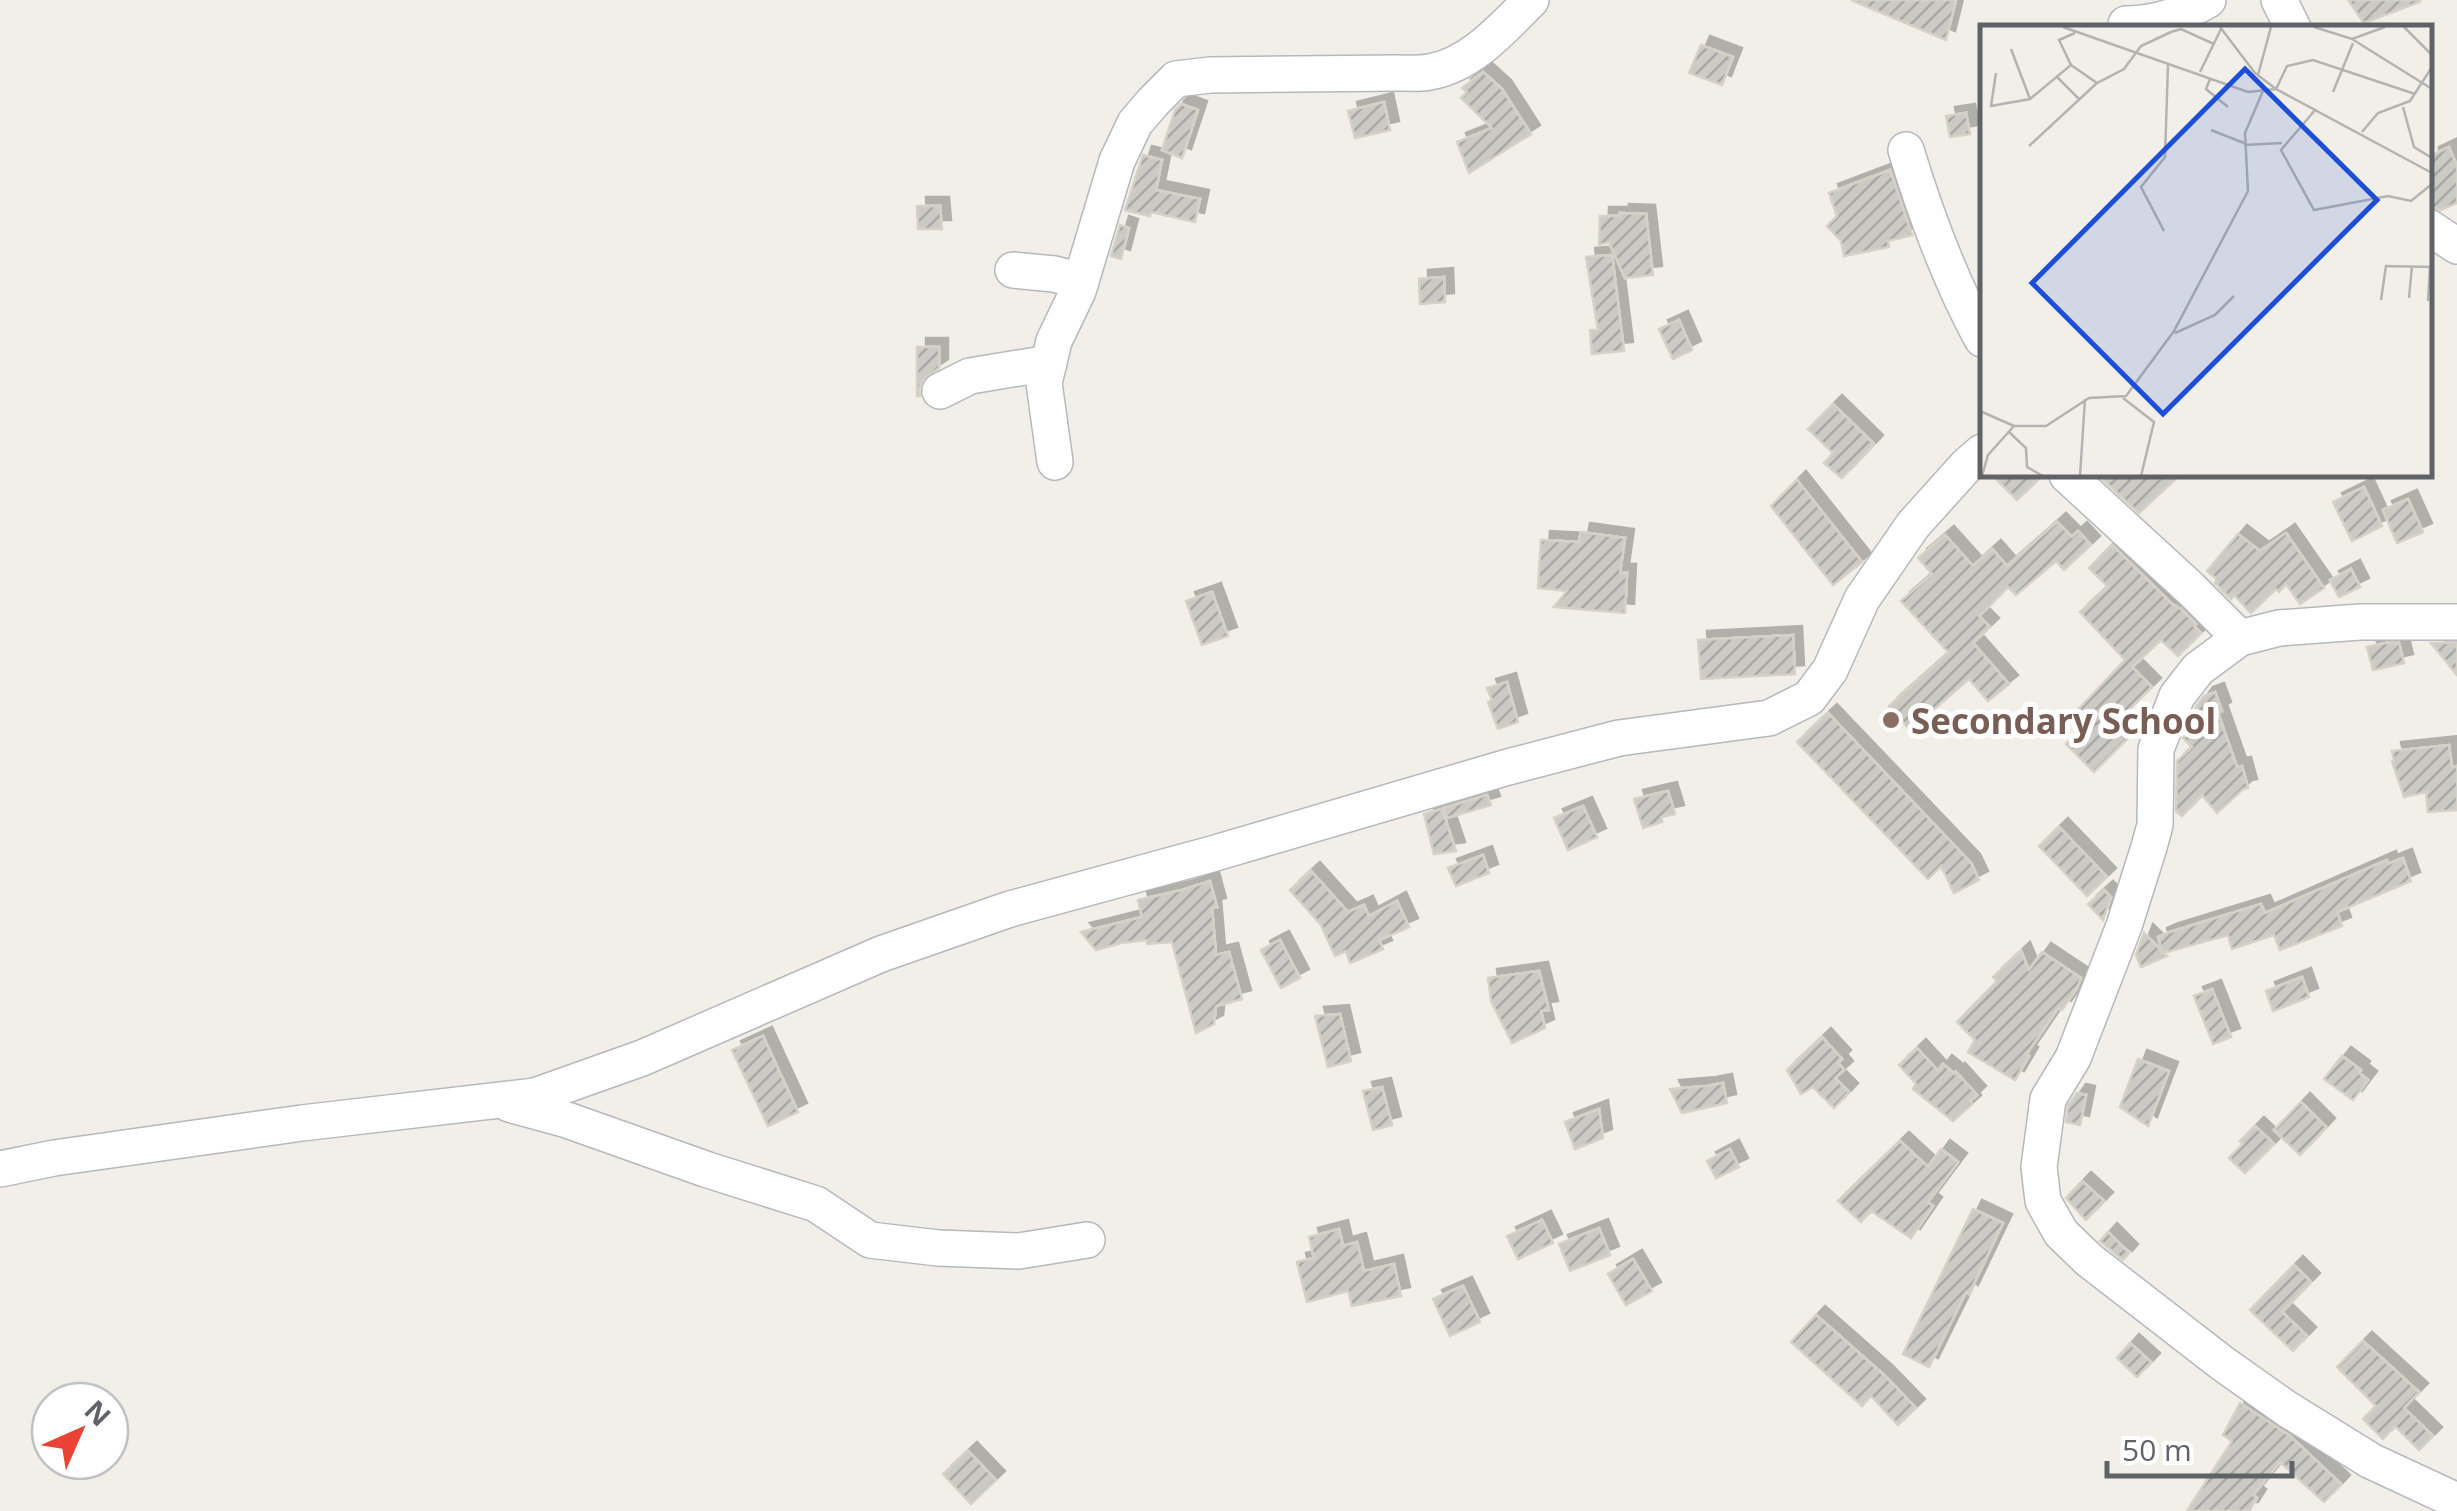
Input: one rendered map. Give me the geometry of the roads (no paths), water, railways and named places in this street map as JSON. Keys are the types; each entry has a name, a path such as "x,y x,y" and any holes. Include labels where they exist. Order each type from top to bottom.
{"street":[{"path":"1055,462 1044,383 1054,341 1080,281 1117,160 1135,122 1176,79 1210,75 1428,72 1444,68 1488,43 1530,0"},
{"path":"2126,17 2148,24 2188,12 2208,0"},
{"path":"2280,0 2292,25"},
{"path":"1906,150 1943,260 1980,335"},
{"path":"2432,230 2457,246"},
{"path":"1013,270 1080,281"},
{"path":"940,391 970,376 1049,363"},
{"path":"0,1168 283,1126 535,1096 625,1064 881,954 1010,909 1619,738 1769,718 1809,698 1830,670 1862,599 1914,525 1980,454"},
{"path":"2070,478 2240,638"},
{"path":"2457,622 2360,622 2278,628 2240,638 2198,670 2176,696 2156,750 2155,825 2133,898 2073,1058 2048,1099 2039,1167 2042,1201 2060,1232 2089,1260 2288,1409 2371,1461 2457,1501"},
{"path":"498,1101 567,1120 816,1204 870,1240 1019,1251 1087,1240"}],"place":[{"name":"Secondary School","path":"1891,720"}]}
